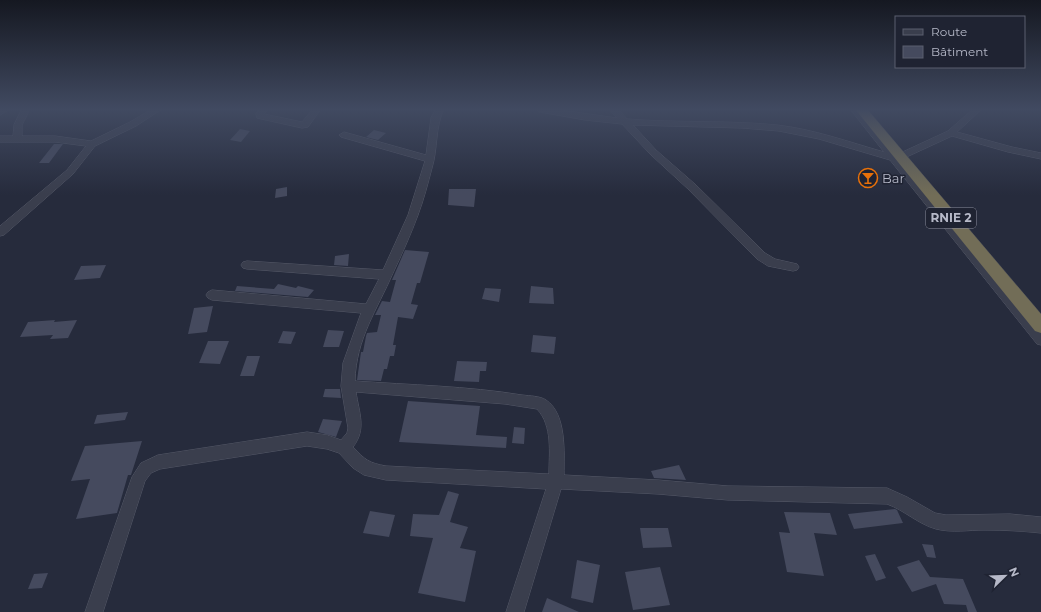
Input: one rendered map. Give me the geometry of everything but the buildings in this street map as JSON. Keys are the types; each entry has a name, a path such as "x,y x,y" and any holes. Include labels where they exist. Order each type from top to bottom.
{"highway":[{"name":"RNIE 2","path":"882,138 897,158 1041,326"}],"street":[{"path":"0,232 70,172 92,144 105,138"},
{"path":"353,138 430,159"},
{"path":"344,448 353,436 355,428 348,386 353,349 369,309 413,215 430,159 433,138"},
{"path":"640,138 761,256 772,263 792,267"},
{"path":"823,138 897,158 941,138"},
{"path":"879,138 897,158 1041,340"},
{"path":"967,138 1010,150 1041,156"},
{"path":"0,139 55,139 92,144"},
{"path":"247,265 386,274"},
{"path":"212,295 369,309"},
{"path":"348,386 505,398 541,404 547,410 552,418 557,443 556,481 515,612"},
{"path":"94,612 139,477 146,468 158,462 268,444 307,440 327,442 344,448 358,463 369,470 386,472 556,481 599,485 658,487 728,493 887,496 902,502 923,516 935,521 946,523 1010,522 1041,525"}],"place":[{"name":"Bar","path":"868,178"}]}
